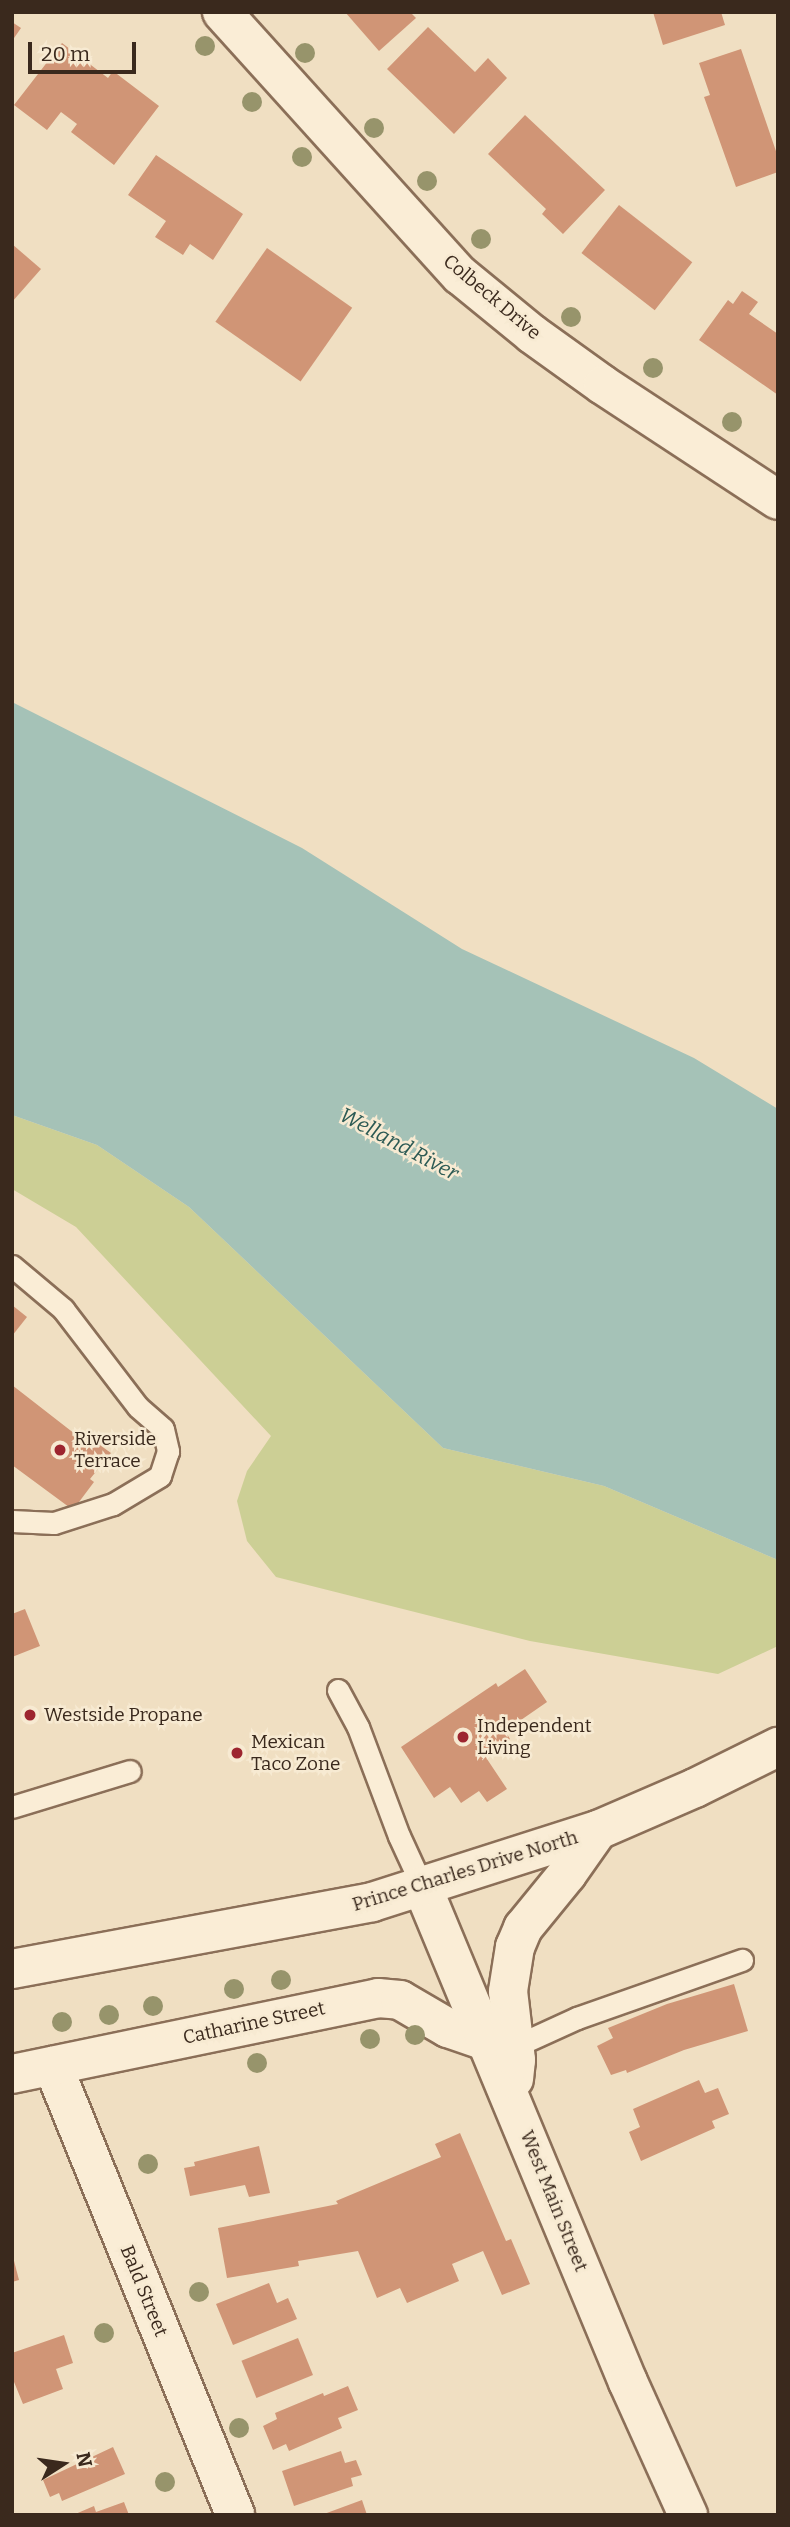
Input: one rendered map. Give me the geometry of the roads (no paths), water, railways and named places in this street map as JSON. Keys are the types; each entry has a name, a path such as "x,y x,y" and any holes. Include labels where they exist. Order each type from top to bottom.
{"street":[{"name":"Colbeck Drive","path":"222,12 460,275 593,378 778,500"},
{"name":"Prince Charles Drive North","path":"12,1969 372,1902 597,1830 695,1788 778,1747"},
{"path":"499,2049 508,1975 517,1940 597,1830"},
{"name":"West Main Street","path":"422,1886 499,2049 513,2101 628,2382 688,2515"},
{"name":"Catharine Street","path":"12,2074 390,1998 410,2004 447,2028 499,2049"},
{"name":"Bald Street","path":"53,2066 235,2515"}],"lane":[{"path":"12,1266 63,1309 138,1407 163,1429 168,1451 160,1476 113,1504 54,1523 12,1521"},
{"path":"338,1690 358,1727 399,1836 422,1886"},
{"path":"12,1807 130,1771"},
{"path":"499,2049 577,2018 743,1960"}],"water":[{"name":"Welland River","path":"12,702 302,848 462,949 694,1058 778,1109 778,1560 604,1486 443,1448 189,1207 97,1145 12,1115"}],"place":[{"name":"Riverside Terrace","path":"60,1450"},
{"name":"Westside Propane","path":"30,1715"},
{"name":"Independent Living","path":"463,1737"},
{"name":"Mexican Taco Zone","path":"237,1753"}]}
